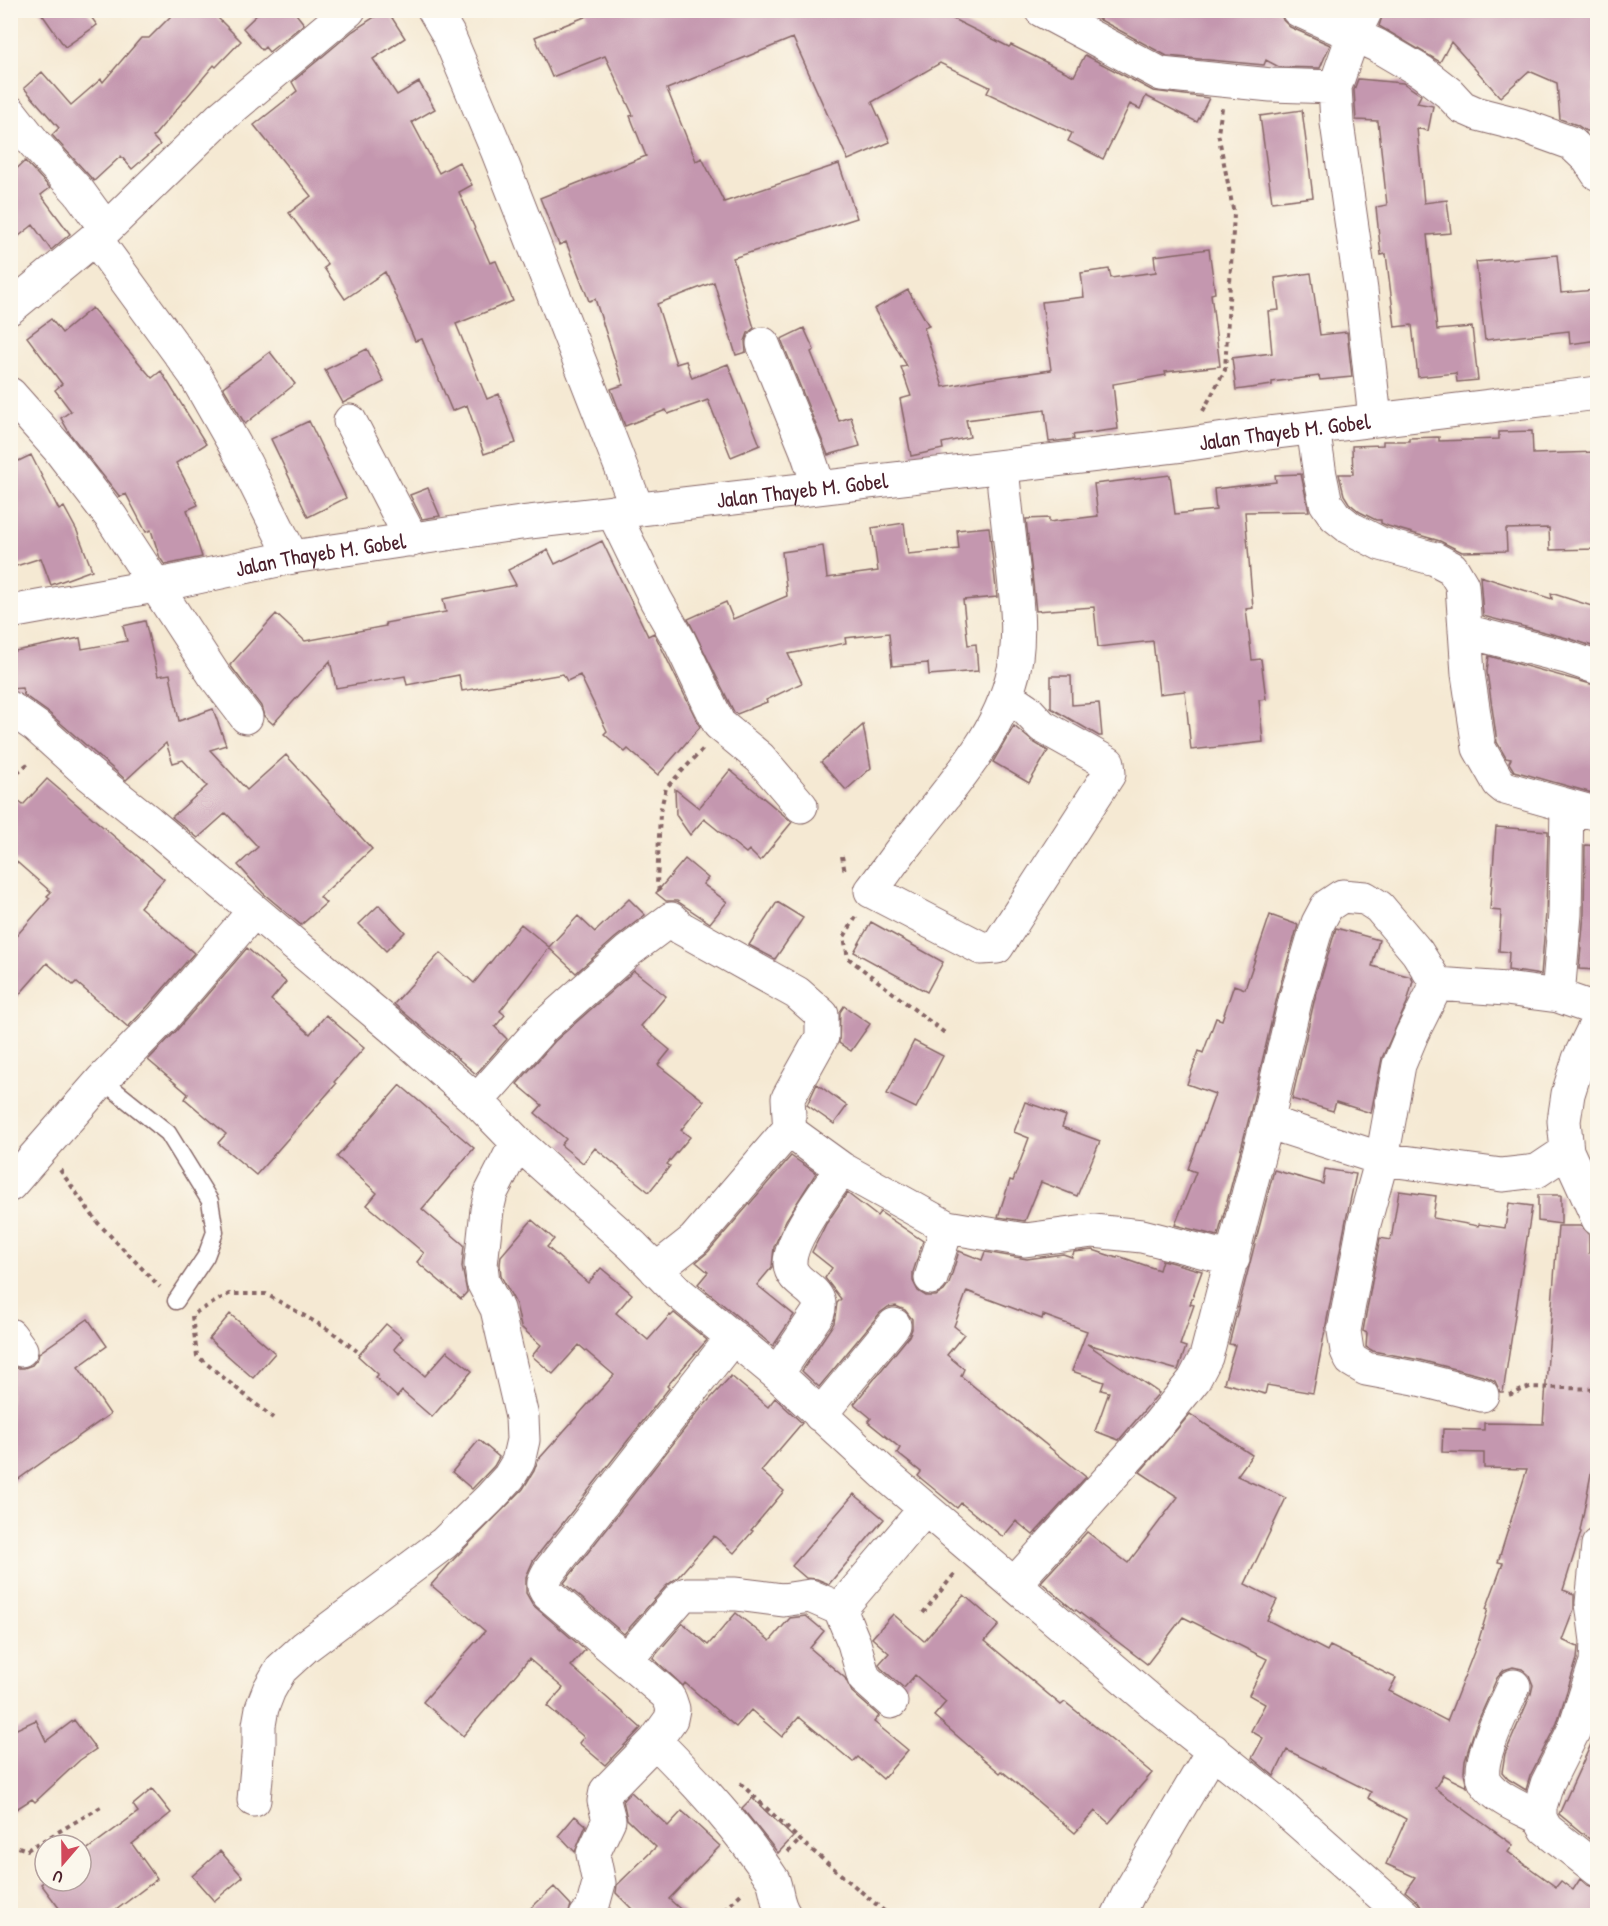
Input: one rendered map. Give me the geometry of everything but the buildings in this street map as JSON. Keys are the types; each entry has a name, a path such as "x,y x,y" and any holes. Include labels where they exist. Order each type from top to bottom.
{"street":[{"path":"10,308 101,233 219,119 349,10"},
{"path":"434,10 448,34 497,150 656,600 680,642 719,724 760,758 801,807"},
{"path":"1041,10 1161,74 1226,81 1335,87"},
{"path":"1298,10 1360,23 1376,45 1422,72 1449,93 1461,106 1478,114 1521,125 1571,143 1588,159 1598,174"},
{"path":"1360,23 1335,87 1337,123 1361,290 1376,419"},
{"path":"10,112 40,150 79,192 101,233 195,375 245,463 292,557"},
{"path":"763,344 819,487"},
{"name":"Jalan Thayeb M. Gobel","path":"10,612 155,586 292,557 625,510 1002,467 1598,393"},
{"path":"10,394 58,447 111,518 214,675 246,717"},
{"path":"350,421 412,540"},
{"path":"1313,428 1326,503 1335,516 1350,528 1381,544 1435,559 1452,568 1462,585 1470,685 1480,752 1499,783 1505,788 1598,814"},
{"path":"1002,467 1018,631 1016,656 1007,696 991,731 950,790 913,834 871,891 981,948 997,947 1109,774 1108,763 1042,726 1026,709 1007,696"},
{"path":"1465,631 1566,657 1598,668"},
{"path":"10,708 37,727 89,774 254,910 477,1101 680,1293 777,1374 925,1509 1158,1707 1273,1799 1405,1916"},
{"path":"1558,996 1565,914 1567,806"},
{"path":"1014,1584 1156,1427 1194,1380 1206,1357 1214,1321 1233,1259 1296,997 1318,923 1326,906 1342,896 1365,898 1379,907 1417,952 1437,984"},
{"path":"10,1185 102,1080 163,1018 254,910"},
{"path":"477,1101 542,1028 627,952 671,919 681,927 797,993 822,1015 822,1037 788,1098 790,1134"},
{"path":"1437,984 1506,989 1558,996 1598,1010"},
{"path":"1437,984 1412,1034 1400,1065 1382,1159 1364,1224 1344,1330 1347,1351 1351,1360 1366,1370 1415,1378 1482,1395"},
{"path":"1598,1020 1579,1059 1568,1094 1564,1121 1567,1151 1598,1219"},
{"path":"1267,1122 1382,1159 1502,1175 1538,1171 1567,1151"},
{"path":"656,1270 694,1240 784,1135 790,1134 795,1135 842,1169 947,1227 1025,1240 1093,1231 1142,1236 1233,1259"},
{"path":"254,1800 262,1708 268,1690 281,1669 305,1647 444,1543 490,1498 509,1477 518,1462 523,1440 522,1417 497,1309 483,1282 481,1265 491,1193 518,1142"},
{"path":"777,1374 821,1305 818,1298 794,1275 790,1266 791,1255 813,1209 842,1169"},
{"path":"931,1278 947,1227"},
{"path":"820,1415 894,1324"},
{"path":"586,1916 594,1901 598,1883 594,1854 609,1820 604,1801 606,1791 655,1741 671,1719 673,1709 670,1700 627,1659 548,1594 544,1590 543,1582 733,1337"},
{"path":"840,1609 925,1509"},
{"path":"1598,1545 1592,1603 1597,1641 1596,1662 1574,1730 1547,1784 1540,1807 1540,1818 1546,1829 1598,1870"},
{"path":"627,1659 686,1594 736,1594 783,1600 810,1596 840,1609 854,1643 864,1678 891,1702"},
{"path":"1514,1686 1486,1754 1484,1781 1494,1793 1540,1818"},
{"path":"655,1741 735,1828 773,1880 776,1900 785,1916"},
{"path":"1118,1916 1212,1750"}],"lane":[{"path":"102,1080 168,1133 210,1201 215,1232 206,1256 176,1301"}],"path":[{"path":"1183,445 1225,370 1234,214 1218,133 1226,81"},
{"path":"671,919 657,885 660,812 666,788 704,748 719,724"},
{"path":"842,856 846,875 871,891 844,937 848,958 946,1034"},
{"path":"44,1147 98,1223 154,1282 176,1301"},
{"path":"273,1418 197,1356 192,1315 229,1294 266,1294 331,1331 357,1351"},
{"path":"1482,1395 1513,1395 1530,1387 1598,1389"},
{"path":"923,1612 974,1551"},
{"path":"10,1844 27,1850 101,1807"},
{"path":"800,1840 890,1916"}]}
